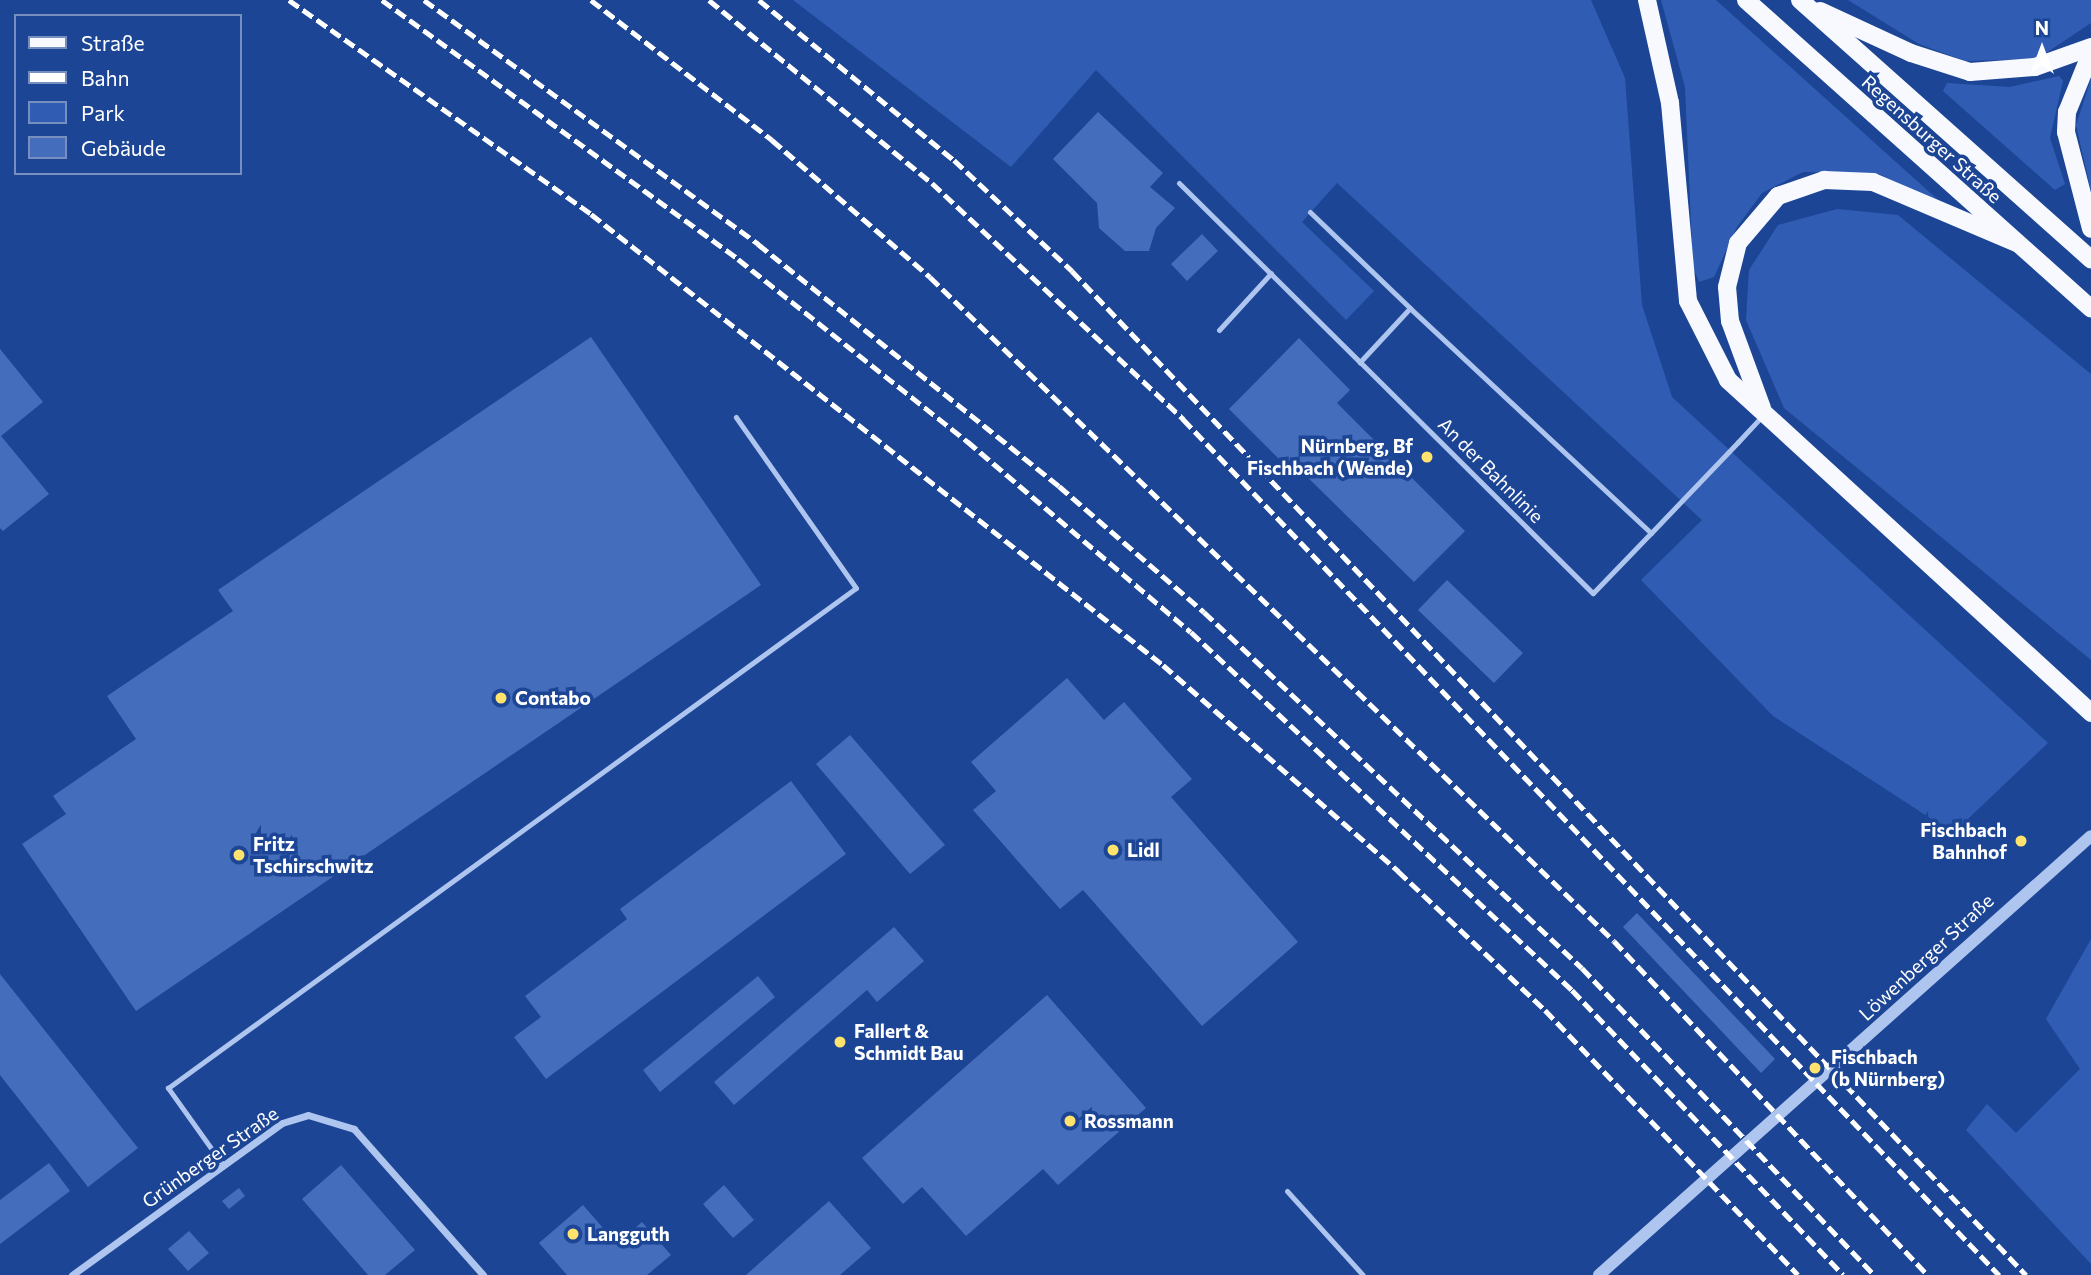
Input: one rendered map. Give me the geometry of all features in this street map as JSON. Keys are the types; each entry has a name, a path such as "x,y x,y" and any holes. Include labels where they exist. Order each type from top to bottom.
{"main road":[{"path":"1647,0 1670,103 1688,301 1728,380 2091,713"},
{"name":"Regensburger Straße","path":"1746,0 2091,309"},
{"path":"1802,2 1911,53 1970,72 2035,67 2091,47"},
{"name":"Regensburger Straße","path":"1802,2 2091,259"},
{"path":"2091,53 2067,112 2066,132 2091,229"},
{"path":"1764,414 1730,321 1727,287 1742,236 1778,196 1824,180 1872,182 2017,243"}],"street":[{"name":"Löwenberger Straße","path":"1599,1275 2091,836"},
{"name":"Grünberger Straße","path":"72,1275 294,1117 339,1120 354,1129 483,1275"}],"lane":[{"path":"1180,183 1360,362 1410,308"},
{"path":"1310,212 1651,533"},
{"path":"1219,330 1271,273"},
{"name":"An der Bahnlinie","path":"1360,362 1593,593 1764,414"},
{"path":"223,1165 168,1088 856,588 736,417"},
{"path":"1287,1191 1363,1275"}],"green space":[{"path":"793,0 1591,0 1625,78 1642,305 1672,397 2048,743 1953,833 1773,716 1641,580 1702,520 1337,183 1302,222 1374,291 1346,320 1096,70 1011,167"},
{"path":"1661,0 1716,0 1947,208 1879,174 1803,172 1762,193 1737,227 1714,277 1699,282 1693,267 1685,87"},
{"path":"1848,0 2091,0 2091,23 2037,59 1965,61 1919,44"},
{"path":"2059,76 2063,81 2050,138 2065,184 2055,190 1943,91 1947,83 2010,87"},
{"path":"2091,79 2091,191 2076,125"},
{"path":"1837,209 1898,215 2091,374 2091,660 1784,408 1746,320 1749,270 1778,225"},
{"path":"2091,939 2091,1264 1966,1130 1987,1104 2016,1133 2080,1069 2046,1019"}],"building":[{"path":"1098,112 1163,173 1150,187 1175,208 1156,228 1149,251 1125,251 1099,228 1097,203 1053,159"},
{"path":"1202,234 1218,251 1187,281 1171,264"},
{"path":"591,337 761,585 136,1011 22,844 66,814 53,796 136,739 107,696 233,611 218,590"},
{"path":"1299,338 1350,390 1337,403 1465,531 1414,582 1290,460 1285,465 1229,409"},
{"path":"0,349 43,402 1,436 49,494 3,531 0,528"},
{"path":"1447,580 1523,653 1494,683 1418,610"},
{"name":"Lidl","path":"1067,678 1104,720 1124,702 1192,779 1171,797 1298,942 1202,1026 1083,890 1060,909 973,810 996,791 971,762"},
{"path":"850,735 945,845 910,874 816,764"},
{"path":"791,781 846,854 546,1079 514,1037 541,1017 525,996 627,919 620,909"},
{"path":"1637,913 1775,1059 1761,1073 1623,927"},
{"path":"894,927 924,961 877,1002 867,990 734,1105 714,1082"},
{"path":"0,974 138,1148 88,1187 0,1075"},
{"path":"758,976 775,997 660,1092 643,1070"},
{"path":"1047,995 1146,1108 1058,1185 1043,1169 966,1236 922,1187 903,1204 862,1158"},
{"path":"49,1163 70,1191 0,1244 0,1200"},
{"path":"341,1165 415,1250 385,1275 368,1275 302,1199"},
{"path":"724,1185 754,1220 733,1238 703,1204"},
{"path":"239,1188 245,1196 229,1209 222,1201"},
{"path":"829,1201 871,1248 840,1275 746,1275"},
{"path":"583,1205 617,1244 642,1222 671,1255 647,1275 567,1275 539,1243"},
{"path":"189,1231 209,1253 188,1271 168,1249"}],"railway":[{"path":"289,0 591,214 1163,665 1398,871 1545,1010 1798,1275"},
{"path":"382,0 738,259 967,441 1191,632 1572,990 1843,1275"},
{"path":"424,0 758,244 1059,486 1204,612 1582,968 1874,1275"},
{"path":"591,0 772,140 930,277 1614,941 1928,1275"},
{"path":"709,0 932,183 1183,419 1999,1275"},
{"path":"759,0 954,160 1072,271 2026,1275"}],"place":[{"name":"Nürnberg, Bf Fischbach (Wende)","path":"1427,457"},
{"name":"Contabo","path":"501,698"},
{"name":"Fischbach Bahnhof","path":"2021,841"},
{"name":"Lidl","path":"1113,850"},
{"name":"Fritz Tschirschwitz","path":"239,855"},
{"name":"Fallert & Schmidt Bau","path":"840,1042"},
{"name":"Fischbach (b Nürnberg)","path":"1815,1068"},
{"name":"Rossmann","path":"1070,1121"},
{"name":"Langguth","path":"573,1234"}]}
